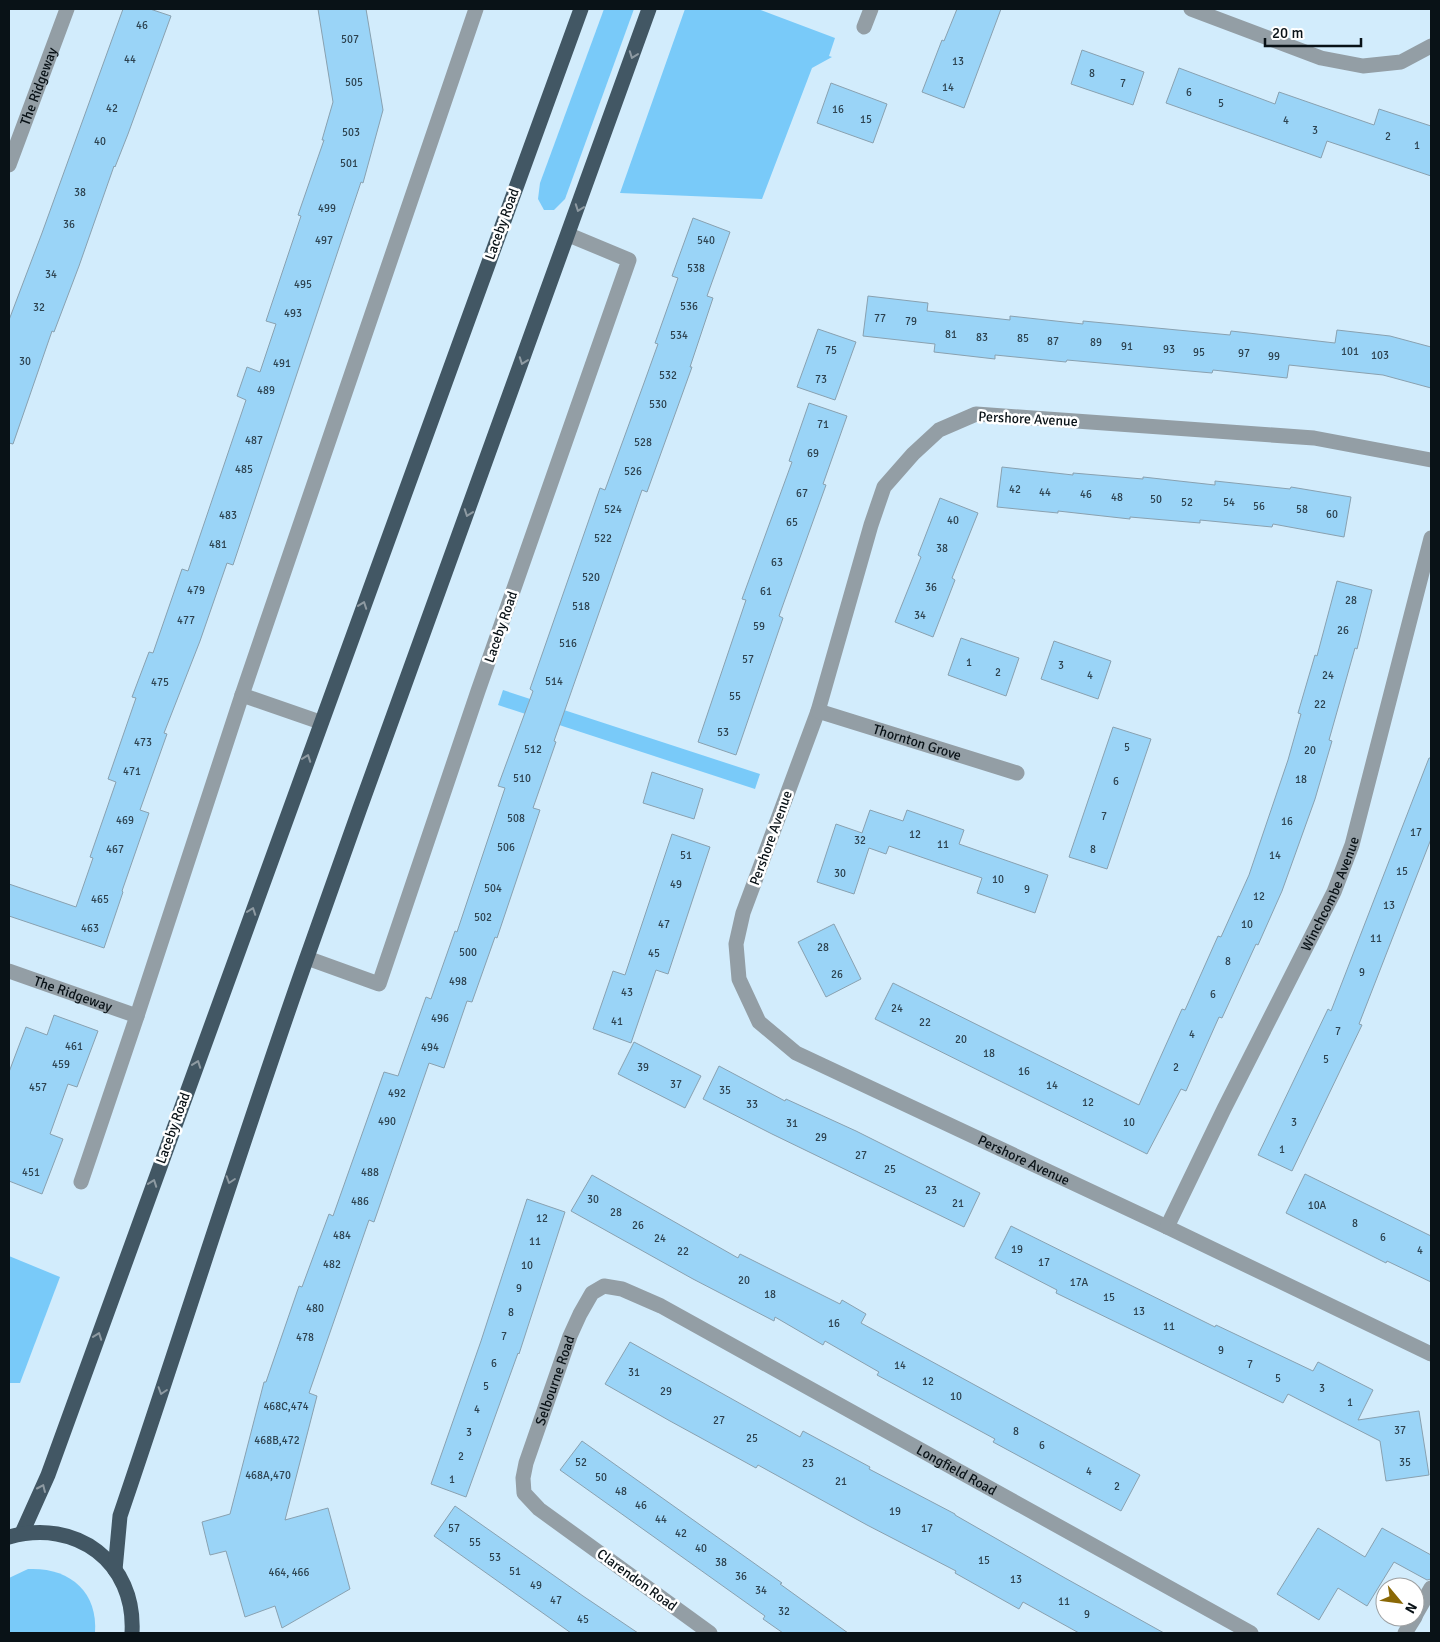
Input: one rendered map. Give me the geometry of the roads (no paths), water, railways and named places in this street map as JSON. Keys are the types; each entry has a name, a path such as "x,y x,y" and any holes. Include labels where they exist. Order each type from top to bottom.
{"highway":[{"name":"Laceby Road","path":"15,1535 48,1475 580,9"},
{"path":"116,1570 120,1516 245,1134 649,9"},
{"path":"15,1535 38,1531 54,1532 72,1537 89,1545 116,1570 123,1582 128,1594 133,1620 132,1633"}],"street":[{"name":"The Ridgeway","path":"9,165 67,9"},
{"path":"81,1182 242,695 476,9"},
{"path":"864,27 872,9"},
{"path":"1191,9 1321,58 1363,66 1401,62 1431,46"},
{"name":"Laceby Road","path":"307,958 379,984 478,691 630,260 569,235"},
{"name":"Pershore Avenue","path":"1431,460 1314,438 976,414 939,430 913,454 884,487 871,525 818,711 743,913 736,944 738,979 759,1022 796,1053 1167,1227 1431,1354"},
{"name":"Winchcombe Avenue","path":"1167,1227 1224,1109 1334,892 1352,845 1431,538"},
{"path":"242,695 320,722"},
{"name":"Thornton Grove","path":"818,711 1017,773"},
{"name":"The Ridgeway","path":"9,971 137,1016"},
{"name":"Selbourne Road","path":"563,1527 539,1510 524,1493 523,1478 526,1464 570,1336 592,1293 604,1286 622,1289 661,1306"},
{"name":"Longfield Road","path":"661,1306 1251,1633"},
{"name":"Clarendon Road","path":"563,1527 710,1633"},
{"path":"1425,1602 1431,1588"}]}
